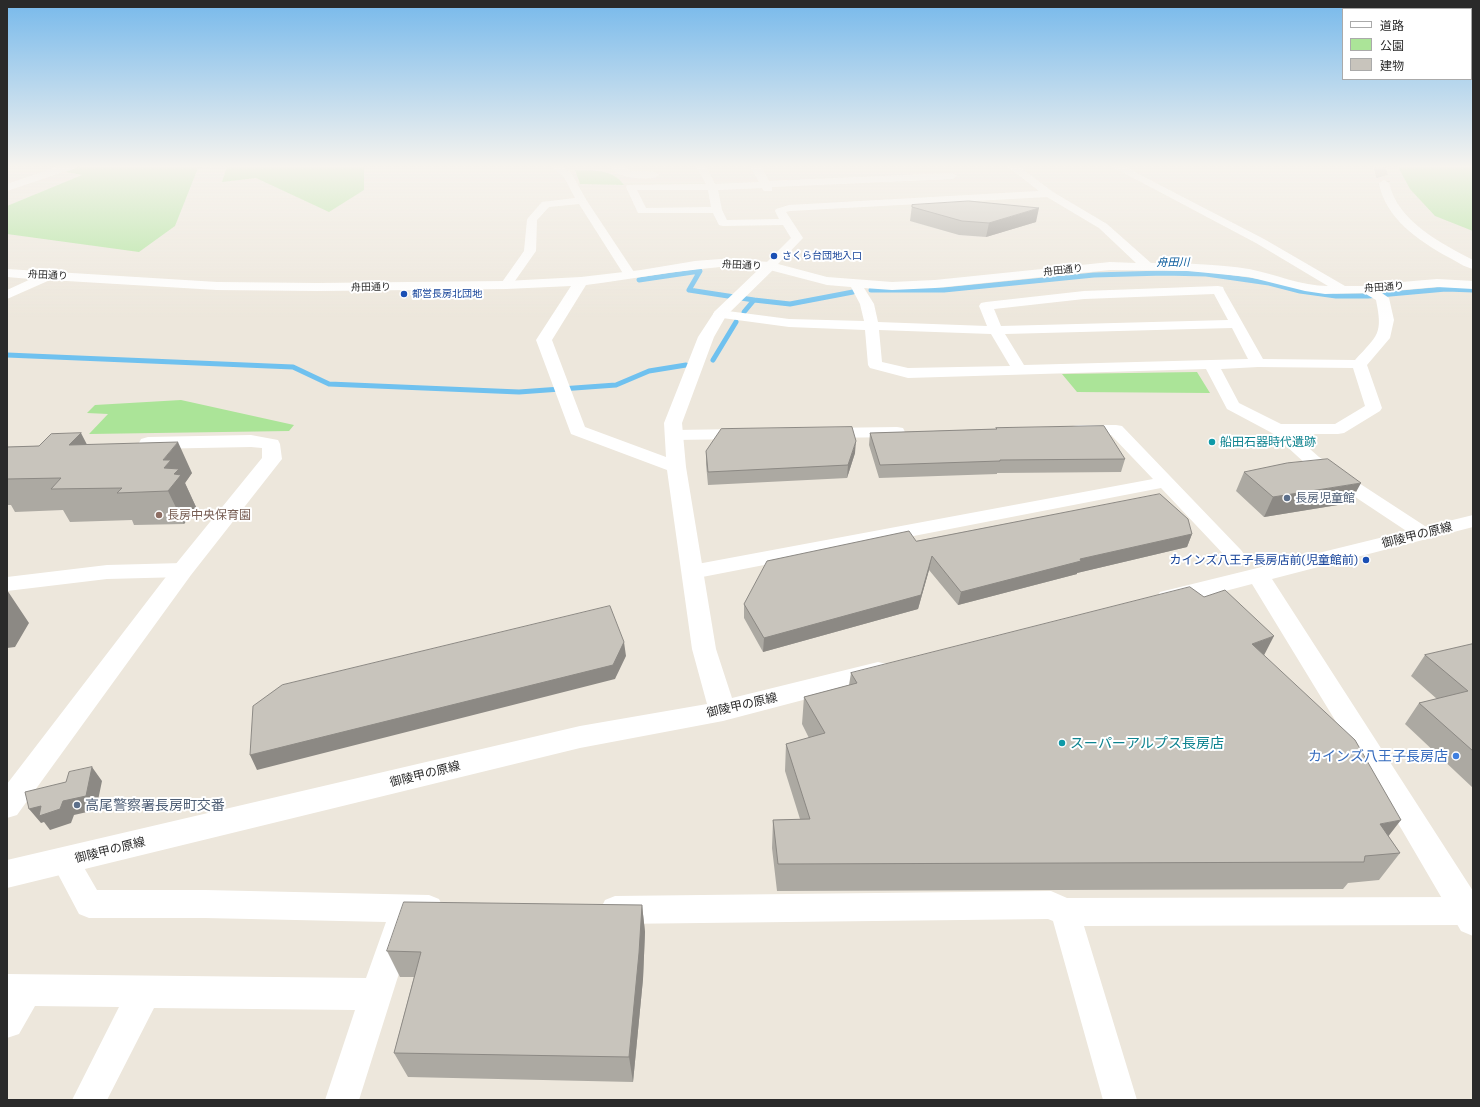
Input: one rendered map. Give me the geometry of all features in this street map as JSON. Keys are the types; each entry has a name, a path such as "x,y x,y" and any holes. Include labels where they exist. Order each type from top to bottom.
{"street":[{"path":"506,285 530,251 532,220 535,217"},
{"path":"592,217 630,275"},
{"path":"720,217 723,223 786,222"},
{"path":"723,711 704,649 676,467 673,423 706,337 720,314 797,238 783,217"},
{"path":"1087,217 1103,226 1148,266"},
{"path":"1213,217 1260,241 1344,290"},
{"path":"1402,217 1440,246 1473,265"},
{"name":"舟田通り","path":"7,274 50,275 217,286 317,287 506,285 630,275 695,265 720,263 770,266 827,281 892,286 935,284 1077,269 1148,266 1227,269 1248,272 1305,287 1325,290 1368,290 1437,283 1473,285"},
{"path":"7,295 50,275"},
{"path":"580,280 544,340 577,430 676,467"},
{"path":"856,284 866,304 872,326 874,366 908,373 1258,363 1359,364 1383,338 1387,320 1382,298 1368,290"},
{"path":"1019,370 996,330 986,306 1084,295 1218,290 1258,363"},
{"path":"720,314 789,323 996,330 1236,324"},
{"path":"1211,364 1233,406 1278,429 1313,461 1424,534"},
{"path":"1278,429 1338,429 1374,408 1359,364"},
{"path":"1061,431 1116,430 1234,554"},
{"path":"808,433 911,432"},
{"path":"674,435 761,434"},
{"path":"7,806 183,570 272,459 271,444 251,441 133,444"},
{"path":"692,572 1165,482"},
{"name":"御陵甲の原線","path":"1143,604 1473,522"},
{"path":"7,584 107,572 183,570"},
{"path":"1258,575 1413,821 1470,915"},
{"name":"御陵甲の原線","path":"7,874 580,737 723,711 899,666"},
{"path":"66,861 89,904 205,904 452,909"},
{"path":"591,910 1051,905 1065,912 1470,915"},
{"path":"342,1100 405,908"},
{"path":"1065,912 1120,1100"},
{"path":"7,1022 17,990 376,994"},
{"path":"89,1100 145,991"}],"green space":[{"path":"7,217 179,217 175,226 139,252 7,234"},
{"path":"1437,217 1473,217 1473,231"},
{"path":"1197,372 1210,393 1077,392 1062,374"},
{"path":"181,400 294,425 289,431 89,434 108,414 87,413 95,405"}],"building":[{"path":"946,217 1010,217 989,223 962,221"},
{"path":"1104,426 1125,459 1000,460 880,465 870,433 997,429 996,428"},
{"path":"852,427 856,441 848,465 708,472 706,451 721,429"},
{"path":"81,433 69,445 178,442 163,460 171,460 164,468 179,469 174,474 181,475 168,491 117,493 122,488 51,489 61,478 7,479 7,447 39,446 51,434"},
{"path":"1328,459 1361,483 1273,497 1244,472 1287,463"},
{"path":"1160,494 1188,519 1192,534 1080,559 1081,561 961,592 932,556 921,595 764,638 744,604 767,561 909,531 916,541"},
{"name":"スーパーアルプス長房店","path":"1190,587 1204,597 1225,590 1274,636 1252,644 1355,740 1401,820 1380,824 1400,853 1365,856 1364,862 778,864 773,820 810,819 786,744 825,733 804,697 857,683 851,673"},
{"path":"610,606 624,642 613,665 250,755 253,706 282,685"},
{"path":"1473,644 1473,751 1419,703 1468,691 1425,655"},
{"path":"92,767 86,796 63,801 60,809 39,816 41,806 29,809 25,792 66,782 69,772"},
{"path":"404,902 642,905 629,1057 394,1053 421,952 387,951"}],"waterway":[{"path":"639,280 700,271 689,290 754,300"},
{"name":"舟田川","path":"871,290 944,290 1094,275 1164,273 1206,274 1269,283 1300,291 1336,296 1368,296 1446,289 1473,290"},
{"path":"754,300 790,304 853,292"},
{"path":"744,312 754,300"},
{"path":"713,360 736,322"},
{"path":"7,355 293,367 329,384 519,392 616,385 649,371 686,365"}],"place":[{"name":"さくら台団地入口","path":"774,256"},
{"name":"都営長房北団地","path":"404,294"},
{"name":"船田石器時代遺跡","path":"1212,442"},
{"name":"長房児童館","path":"1287,498"},
{"name":"長房中央保育園","path":"159,515"},
{"name":"カインズ八王子長房店前(児童館前)","path":"1366,560"},
{"name":"スーパーアルプス長房店","path":"1062,743"},
{"name":"カインズ八王子長房店","path":"1456,756"},
{"name":"高尾警察署長房町交番","path":"77,805"}]}
